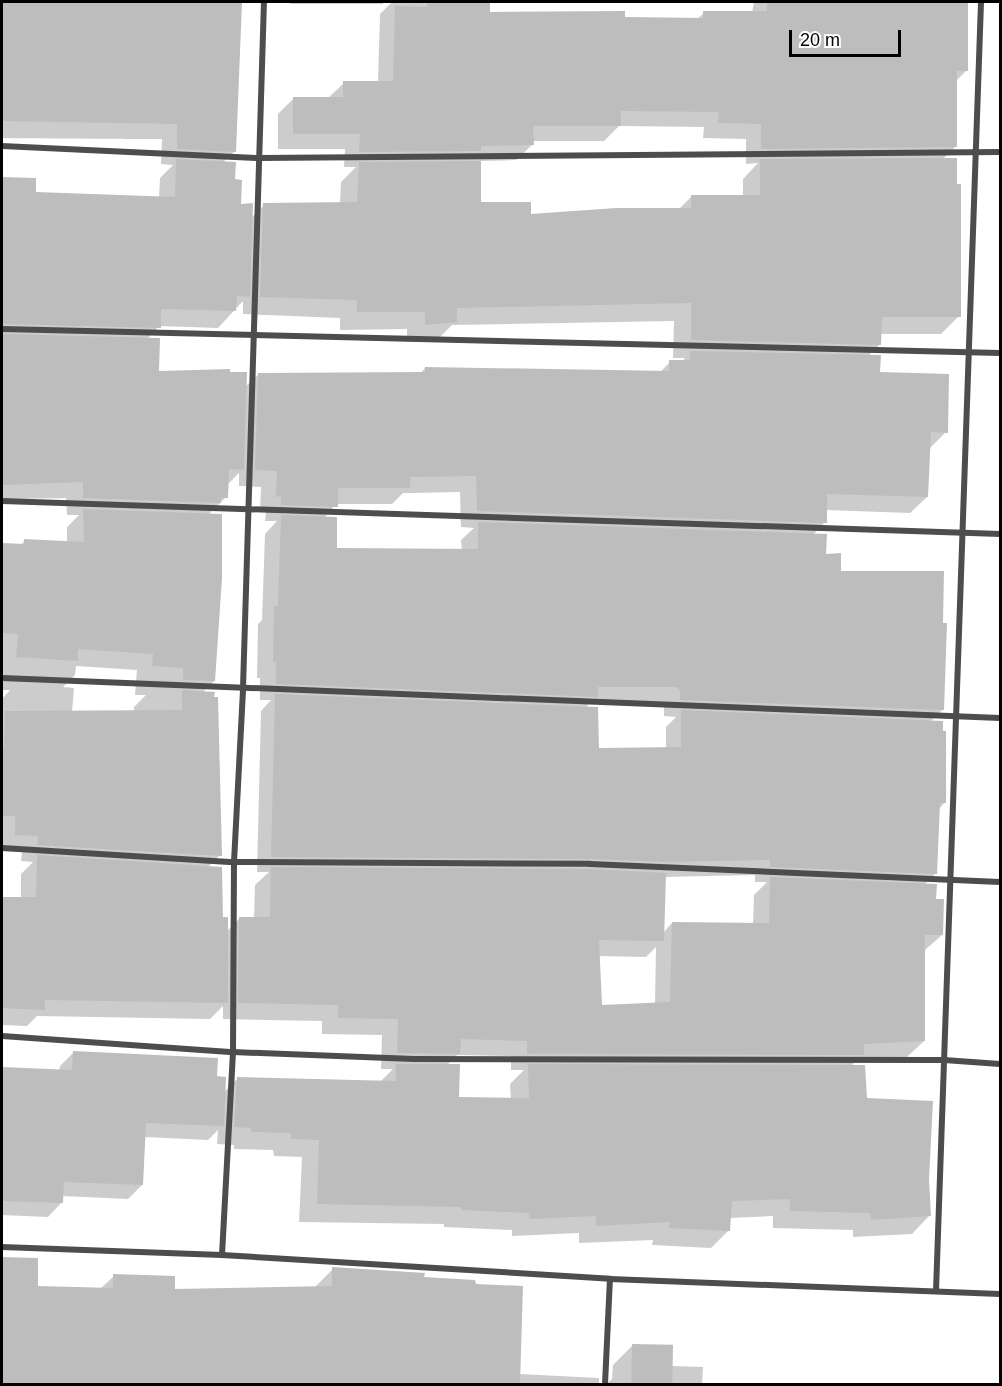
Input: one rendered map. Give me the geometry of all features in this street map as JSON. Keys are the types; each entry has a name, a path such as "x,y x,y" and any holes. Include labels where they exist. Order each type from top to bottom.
{"street":[{"path":"222,1256 233,1052 234,862 243,688 252,335 264,2"},
{"path":"936,1291 954,716 981,2"},
{"path":"2,147 258,158 976,151 1000,153"},
{"path":"2,329 1000,353"},
{"path":"2,501 249,507 1000,534"},
{"path":"2,678 1000,718"},
{"path":"2,848 234,862 590,864 950,878 1000,882"},
{"path":"2,1036 233,1052 414,1059 944,1060 1000,1064"},
{"path":"2,1247 222,1256 610,1279 1000,1294"},
{"path":"605,1384 610,1279"}],"building":[{"path":"2,2 242,2 236,152 177,149 177,124 2,121"},
{"path":"427,2 490,2 490,12 625,11 625,17 703,18 703,11 767,11 767,2 968,2 968,71 957,71 957,147 761,149 761,124 718,123 719,112 621,111 621,126 533,126 534,145 481,146 481,151 359,152 360,134 293,134 293,97 343,97 343,81 393,81 395,6 427,7"},
{"path":"957,158 957,184 961,184 961,317 882,317 881,345 691,340 691,303 457,308 457,322 425,325 425,312 357,312 357,300 260,297 263,203 357,202 359,162 481,161 481,202 531,202 531,214 616,208 691,208 691,195 760,195 760,159"},
{"path":"176,159 236,162 235,179 242,180 241,204 253,203 250,297 237,296 236,311 161,309 161,328 2,324 2,177 36,178 36,192 175,197"},
{"path":"2,334 160,338 159,371 230,369 230,372 247,372 244,470 229,469 228,498 221,498 221,503 83,498 83,482 2,485"},
{"path":"690,351 881,355 880,372 949,374 948,433 931,432 928,497 827,494 827,523 477,511 476,476 410,477 410,488 338,488 338,507 281,505 281,496 276,497 277,471 255,470 258,373 425,372 425,367 669,371 669,360 690,360"},
{"path":"83,509 222,514 222,578 215,681 183,680 183,668 152,666 153,654 78,649 78,661 16,657 18,634 2,633 2,543 24,544 24,539 84,542"},
{"path":"281,515 337,517 337,548 478,549 478,522 827,534 826,554 841,553 841,571 944,571 943,623 947,623 944,710 680,700 680,690 677,687 598,687 598,697 276,684 276,662 273,662 274,606 278,606"},
{"path":"182,690 215,692 214,697 218,697 222,856 37,845 38,836 15,835 15,816 2,816 2,748 4,748 5,711 182,710"},
{"path":"275,694 598,707 599,748 681,747 681,710 943,721 943,731 946,731 946,803 940,803 937,874 770,867 770,860 666,862 590,859 271,857"},
{"path":"37,855 222,867 223,917 228,917 228,1003 45,1000 45,1010 2,1008 2,897 36,897"},
{"path":"271,867 590,869 666,873 664,941 599,940 602,1005 670,1002 672,922 769,923 770,877 937,884 936,899 944,899 943,935 925,935 925,1041 864,1044 864,1055 527,1054 527,1041 461,1039 460,1054 397,1053 398,1019 338,1018 338,1005 238,1003 239,917 270,917"},
{"path":"73,1051 218,1058 217,1076 226,1077 224,1126 146,1123 143,1185 64,1182 63,1203 2,1201 2,1067 72,1070"},
{"path":"396,1064 460,1064 459,1097 529,1098 528,1064 865,1065 867,1098 933,1101 929,1179 931,1216 871,1220 870,1213 790,1211 790,1199 732,1201 730,1231 669,1228 670,1222 596,1226 596,1216 530,1219 529,1213 461,1210 461,1207 317,1204 319,1140 291,1139 291,1133 251,1132 251,1128 234,1127 237,1077 396,1081"},
{"path":"2,1257 38,1258 38,1286 113,1288 113,1274 175,1276 175,1289 332,1286 332,1267 425,1273 424,1277 475,1280 476,1284 523,1286 520,1384 2,1384"},
{"path":"632,1344 673,1345 672,1384 631,1384"}]}
